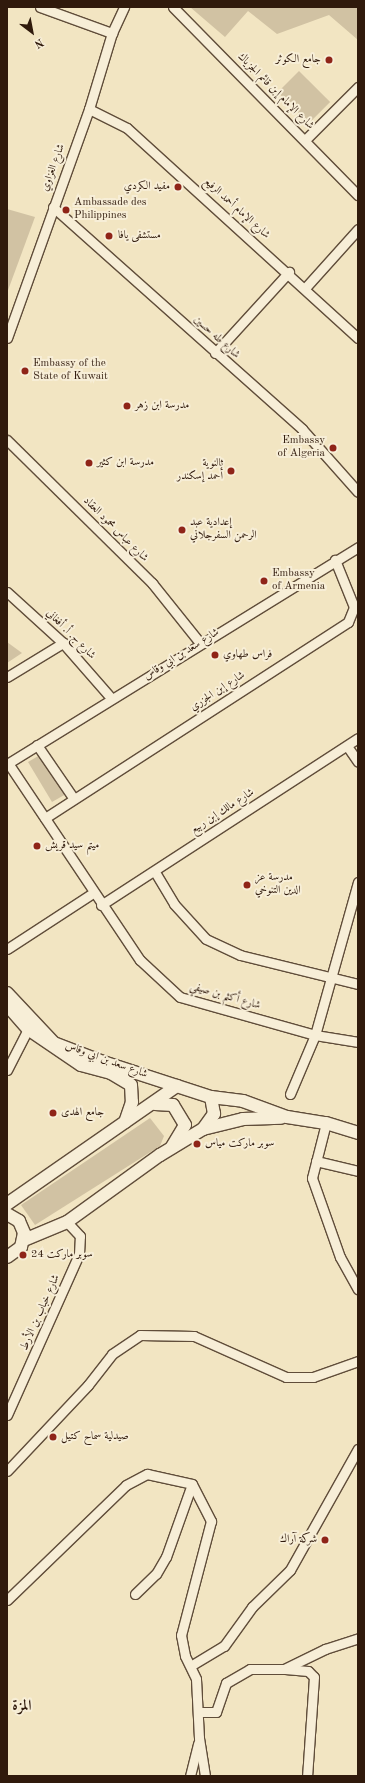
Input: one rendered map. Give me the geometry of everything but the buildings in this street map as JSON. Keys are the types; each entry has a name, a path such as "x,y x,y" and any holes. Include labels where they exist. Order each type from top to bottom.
{"street":[{"path":"40,7 112,33"},
{"name":"شارع الغزاوي","path":"7,338 89,109 112,33 124,7"},
{"name":"شارع الإمام إبن قائم الجزياك","path":"173,7 306,139 358,195"},
{"path":"306,139 358,87"},
{"name":"شارع الإمام أحمد الرفيع","path":"89,109 128,128 306,287 358,338"},
{"name":"شارع طه حسين","path":"53,207 302,429 358,492"},
{"path":"306,287 358,229"},
{"path":"215,353 289,272"},
{"name":"شارع عباس محمود العقاد","path":"7,440 152,583 200,643"},
{"name":"شارع سعد بن ابي وقاس","path":"8,764 200,643 358,547"},
{"name":"شارع إبن الجزري","path":"45,818 348,622 354,607 335,560"},
{"name":"شارع ج. أ. أفغاني","path":"7,592 63,643 112,699"},
{"path":"7,677 63,643"},
{"name":"شارع مالك إبن ربيع","path":"101,905 155,872 358,738"},
{"path":"37,745 74,800"},
{"path":"347,746 358,762"},
{"name":"شارع أكثم بن صيفي","path":"8,764 101,905 140,960 180,997 315,1035 358,1042"},
{"path":"155,872 174,904 206,939 240,955 358,984"},
{"path":"290,1094 315,1035 358,882"},
{"path":"7,949 93,893"},
{"name":"شارع سعد بن ابي وقاس","path":"7,993 54,1042 177,1086 212,1096 244,1101 287,1117 326,1123 358,1133"},
{"name":"شارع سعد بن ابي وقاس","path":"7,1005 28,1029 80,1065 111,1073 131,1084 132,1102 124,1122"},
{"path":"7,1070 28,1029"},
{"path":"7,1204 124,1122 155,1104 177,1086"},
{"path":"204,1130 214,1114 212,1096"},
{"path":"155,1104 173,1105 185,1125 171,1148"},
{"path":"8,1257 24,1240 67,1222 171,1148 204,1130 243,1120 287,1117"},
{"path":"326,1123 312,1178 340,1257 358,1289"},
{"path":"316,1161 358,1171"},
{"path":"7,1214 19,1221 24,1240"},
{"name":"شارع خباب بن الأرط","path":"7,1415 10,1399 80,1254 80,1236 67,1222"},
{"path":"7,1471 88,1385 112,1354 140,1336 194,1336 286,1377 313,1377 358,1361"},
{"path":"192,1665 224,1646 252,1607 290,1570 358,1449"},
{"path":"7,1600 126,1485 147,1474 192,1484"},
{"path":"192,1484 211,1521 181,1635 185,1656 192,1665 196,1679 199,1738 205,1776"},
{"path":"135,1594 156,1574 166,1557 192,1484"},
{"path":"284,1668 325,1649 358,1638"},
{"path":"198,1712 216,1712 226,1683 250,1669 284,1668 308,1671 314,1677 307,1776"},
{"path":"190,1776 199,1738"}],"shaded area":[{"path":"190,7 358,7 358,40 329,15 277,34 248,11 225,37"},
{"path":"299,71 330,102 309,123 278,92"},
{"path":"7,209 35,217 7,293"},
{"path":"7,642 22,653 7,663"},
{"path":"40,755 66,794 52,802 28,762"},
{"path":"150,1118 164,1136 160,1146 35,1225 21,1205"}],"place":[{"name":"جامع الكوثر","path":"329,60"},
{"name":"مفيد الكردي","path":"178,187"},
{"name":"Ambassade des Philippines","path":"66,210"},
{"name":"مستشفى يافا","path":"109,236"},
{"name":"Embassy of the State of Kuwait","path":"25,371"},
{"name":"مدرسة ابن زهر","path":"127,406"},
{"name":"Embassy of Algeria","path":"333,448"},
{"name":"مدرسة ابن كثير","path":"89,463"},
{"name":"ثالنوية أحمد إسكندر","path":"231,471"},
{"name":"إعدادية عبد الرحمن السفرجلاني","path":"182,530"},
{"name":"Embassy of Armenia","path":"264,581"},
{"name":"فراس طهاوي","path":"215,655"},
{"name":"ميتم سيد قريش","path":"37,846"},
{"name":"مدرسة عز الدين التنوخي","path":"247,885"},
{"name":"جامع الهدى","path":"53,1113"},
{"name":"سوبر ماركت مياس","path":"197,1144"},
{"name":"سوبر ماركت 24","path":"23,1255"},
{"name":"صيدلية سماح كتيل","path":"53,1437"},
{"name":"شركة آراك","path":"325,1540"}],"district":[{"name":"المزة","path":"22,1707"}]}
